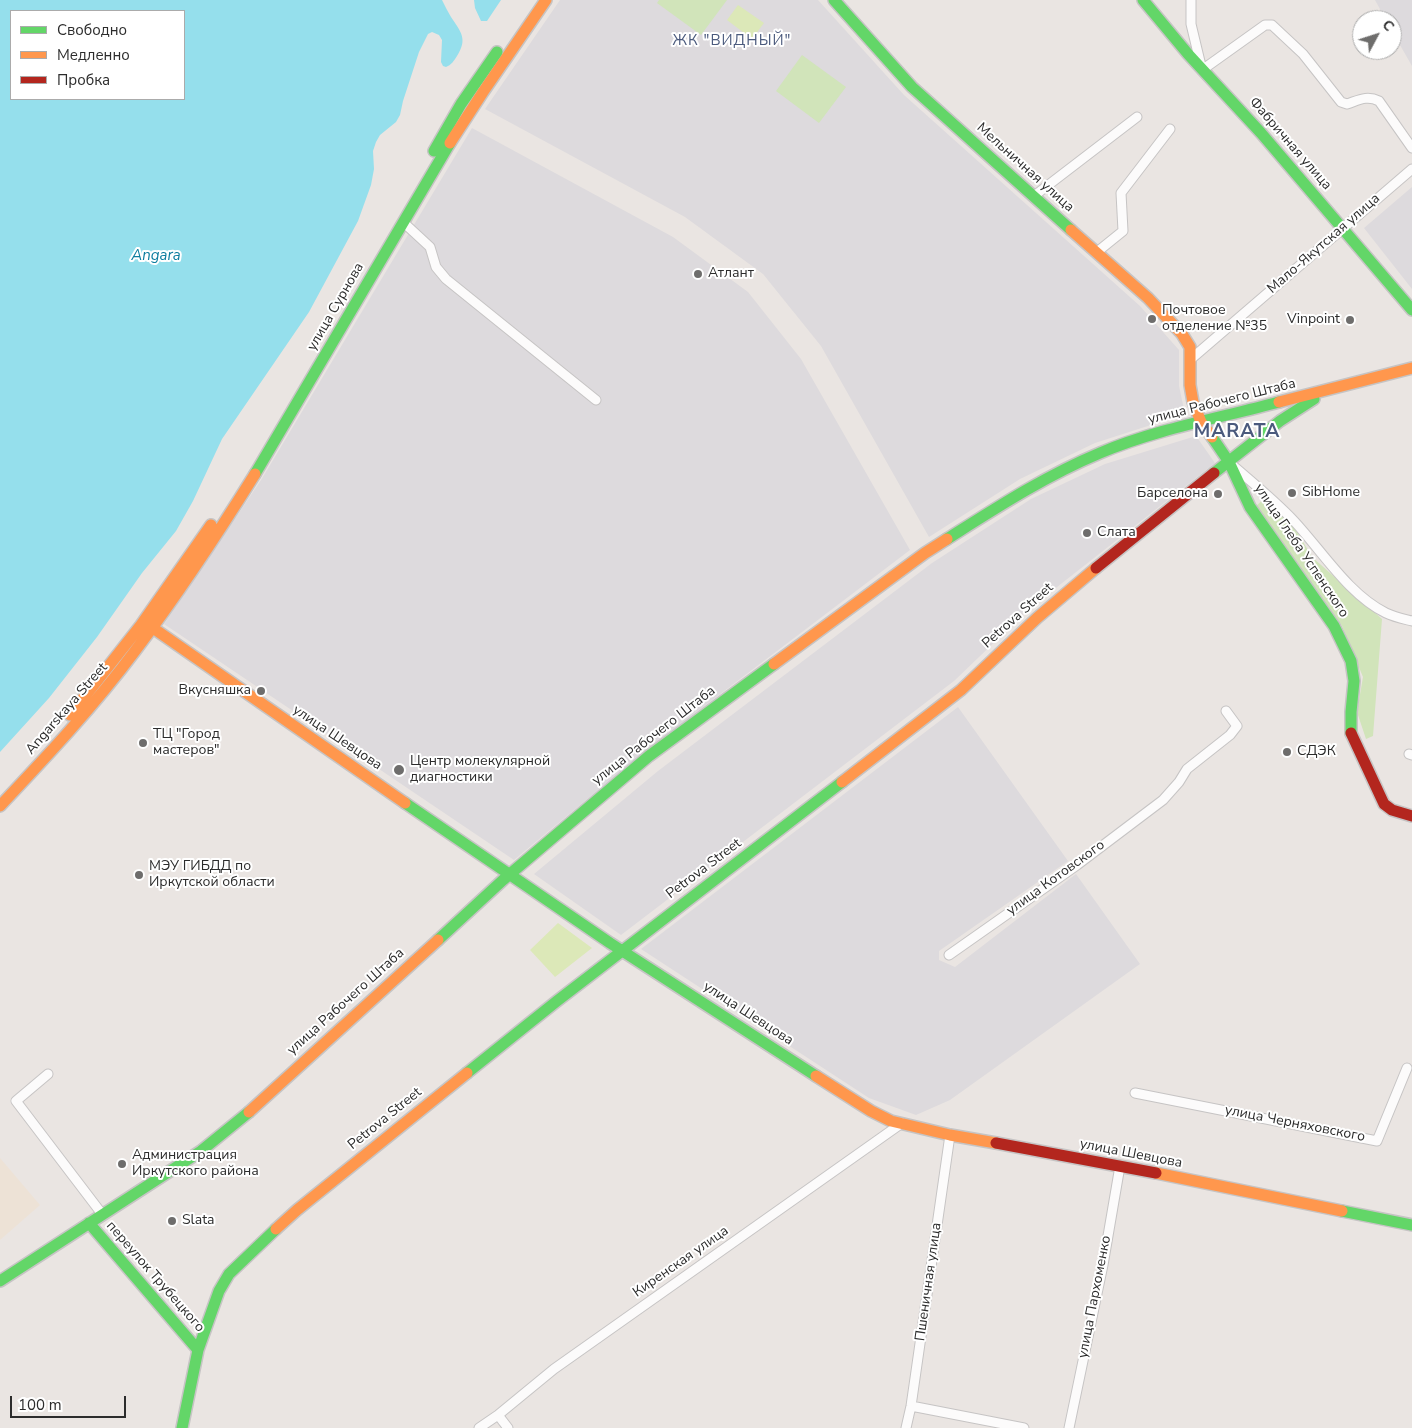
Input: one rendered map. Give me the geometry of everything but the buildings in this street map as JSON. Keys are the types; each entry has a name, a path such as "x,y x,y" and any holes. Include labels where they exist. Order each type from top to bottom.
{"main road":[{"name":"улица Сурнова","path":"0,793 69,716 141,625 213,522 268,435 461,104 534,0"},
{"name":"улица Сурнова","path":"152,628 203,556 297,405 403,222 475,103 546,0"},
{"name":"Мельничная улица","path":"834,0 912,87 1148,298 1182,334 1190,346 1189,372 1193,402 1201,422 1229,462"},
{"name":"Фабричная улица","path":"1143,0 1202,70 1261,133 1412,310"},
{"name":"улица Рабочего Штаба","path":"0,1281 201,1151 249,1112 511,874 649,756 925,553 1026,489 1094,457 1154,435 1412,368"},
{"name":"Petrova Street","path":"182,1428 198,1350 219,1291 229,1274 297,1210 622,951 961,690 1037,618 1167,511 1280,421 1327,391"},
{"name":"улица Глеба Успенского","path":"1229,462 1250,507 1334,626 1351,661 1354,681 1350,728 1357,748 1384,804 1392,810 1412,816"},
{"name":"Angarskaya Street","path":"0,806 79,720 152,628"},
{"name":"улица Шевцова","path":"152,628 335,756 622,951 871,1111 891,1121 950,1135 1120,1166 1412,1225"},
{"name":"переулок Трубецкого","path":"89,1223 198,1350"}],"street":[{"path":"1191,0 1191,24 1202,70 1265,25 1272,25 1302,54 1341,102 1347,104 1363,98 1372,98 1379,102 1412,148"},
{"path":"1034,196 1136,117"},
{"path":"1097,252 1123,231 1121,194 1170,129"},
{"name":"Мало-Якутская улица","path":"1191,359 1412,169"},
{"path":"403,222 430,247 436,267 446,279 596,400"},
{"name":"улица Глеба Успенского","path":"1229,462 1270,497 1341,576 1368,602 1387,614 1412,621"},
{"name":"улица Котовского","path":"949,955 1077,865 1163,800 1179,782 1187,769 1230,735 1237,726 1226,711"},
{"name":"улица Черняховского","path":"1135,1093 1377,1140 1408,1068"},
{"path":"48,1074 16,1101 102,1214"},
{"name":"Киренская улица","path":"479,1428 498,1415 554,1369 902,1123"},
{"name":"Пшеничная улица","path":"906,1428 911,1406 950,1135"},
{"name":"улица Пархоменко","path":"1069,1428 1103,1265 1120,1166"},
{"path":"911,1406 1024,1428"},
{"path":"498,1415 508,1428"}],"shaded area":[{"path":"560,0 818,0 904,95 1140,306 1179,350 1179,386 1185,414 1095,443 1020,479 929,537 821,346 763,274 685,217 485,109"},
{"path":"1375,0 1412,0 1412,66 1402,48 1402,10 1380,10"},
{"path":"472,128 673,237 748,292 801,359 910,550 644,752 514,860 164,624 261,480"},
{"path":"1412,187 1412,289 1364,228"},
{"path":"1196,436 1215,463 1029,609 954,681 621,935 534,874 658,771 932,563 1031,499 1105,464"},
{"path":"958,707 1068,861 939,951 939,960 955,967 1076,874 1140,964 950,1100 916,1115 869,1098 641,949"},
{"path":"0,1158 40,1205 0,1240"}],"green space":[{"path":"659,0 727,0 701,35 657,3"},
{"path":"738,5 764,23 752,39 727,20"},
{"path":"802,55 846,87 819,123 776,91"},
{"path":"1265,498 1296,530 1312,557 1382,619 1373,736 1366,739 1357,712 1363,677 1342,626 1256,506"},
{"path":"558,923 592,948 555,977 530,950"}],"water":[{"name":"Angara","path":"0,0 442,0 460,31 463,40 455,60 446,67 443,66 441,62 442,40 439,35 432,32 428,34 419,52 400,115 396,122 380,135 376,142 373,151 374,169 371,185 358,221 309,312 222,439 193,501 176,531 142,573 97,637 49,698 0,752"},
{"path":"474,0 501,0 487,21 481,21 475,8"}],"traffic: fast":[{"path":"834,0 912,87 1071,230"},
{"path":"1143,0 1188,54 1261,133 1412,310"},
{"path":"434,151 461,104 497,52"},
{"path":"255,474 450,143"},
{"path":"1214,473 1280,421 1314,399"},
{"path":"947,539 1040,482 1100,453 1143,437 1279,402"},
{"path":"1212,437 1229,462 1250,507 1334,626 1351,661 1354,681 1351,733"},
{"path":"438,940 503,880 649,756 774,664"},
{"path":"467,1073 557,1001 842,782"},
{"path":"405,803 610,943 816,1076"},
{"path":"0,1281 201,1151 249,1112"},
{"path":"1342,1211 1412,1225"},
{"path":"89,1223 198,1350"},
{"path":"182,1428 198,1350 219,1291 229,1274 276,1229"}],"traffic: slow":[{"path":"450,143 546,0"},
{"path":"1071,230 1148,298 1182,334 1190,347 1190,385 1193,402 1201,422 1212,437"},
{"path":"1279,402 1412,368"},
{"path":"0,806 70,730 151,630 212,542 255,474"},
{"path":"70,715 141,625 211,525"},
{"path":"774,664 925,553 947,539"},
{"path":"842,782 961,690 1037,618 1096,568"},
{"path":"153,628 405,803"},
{"path":"249,1112 438,940"},
{"path":"276,1229 467,1073"},
{"path":"816,1076 871,1111 891,1121 950,1135 996,1143"},
{"path":"1156,1173 1342,1211"}],"traffic: jam":[{"path":"1096,568 1214,473"},
{"path":"1351,733 1384,804 1392,810 1412,816"},
{"path":"996,1143 1156,1173"}],"place":[{"name":"Атлант","path":"698,274"},
{"name":"Почтовое отделение №35","path":"1152,319"},
{"name":"Vinpoint","path":"1350,320"},
{"name":"SibHome","path":"1292,493"},
{"name":"Барселона","path":"1218,494"},
{"name":"Слата","path":"1087,533"},
{"name":"Вкусняшка","path":"261,691"},
{"name":"ТЦ \"Город мастеров\"","path":"143,743"},
{"name":"СДЭК","path":"1287,752"},
{"name":"Центр молекулярной диагностики","path":"399,770"},
{"name":"МЭУ ГИБДД по Иркутской области","path":"139,875"},
{"name":"Администрация Иркутского района","path":"122,1164"},
{"name":"Slata","path":"172,1221"}],"district":[{"name":"ЖК \"ВИДНЫЙ\"","path":"732,41"},
{"name":"MARATA","path":"1237,432"}]}
